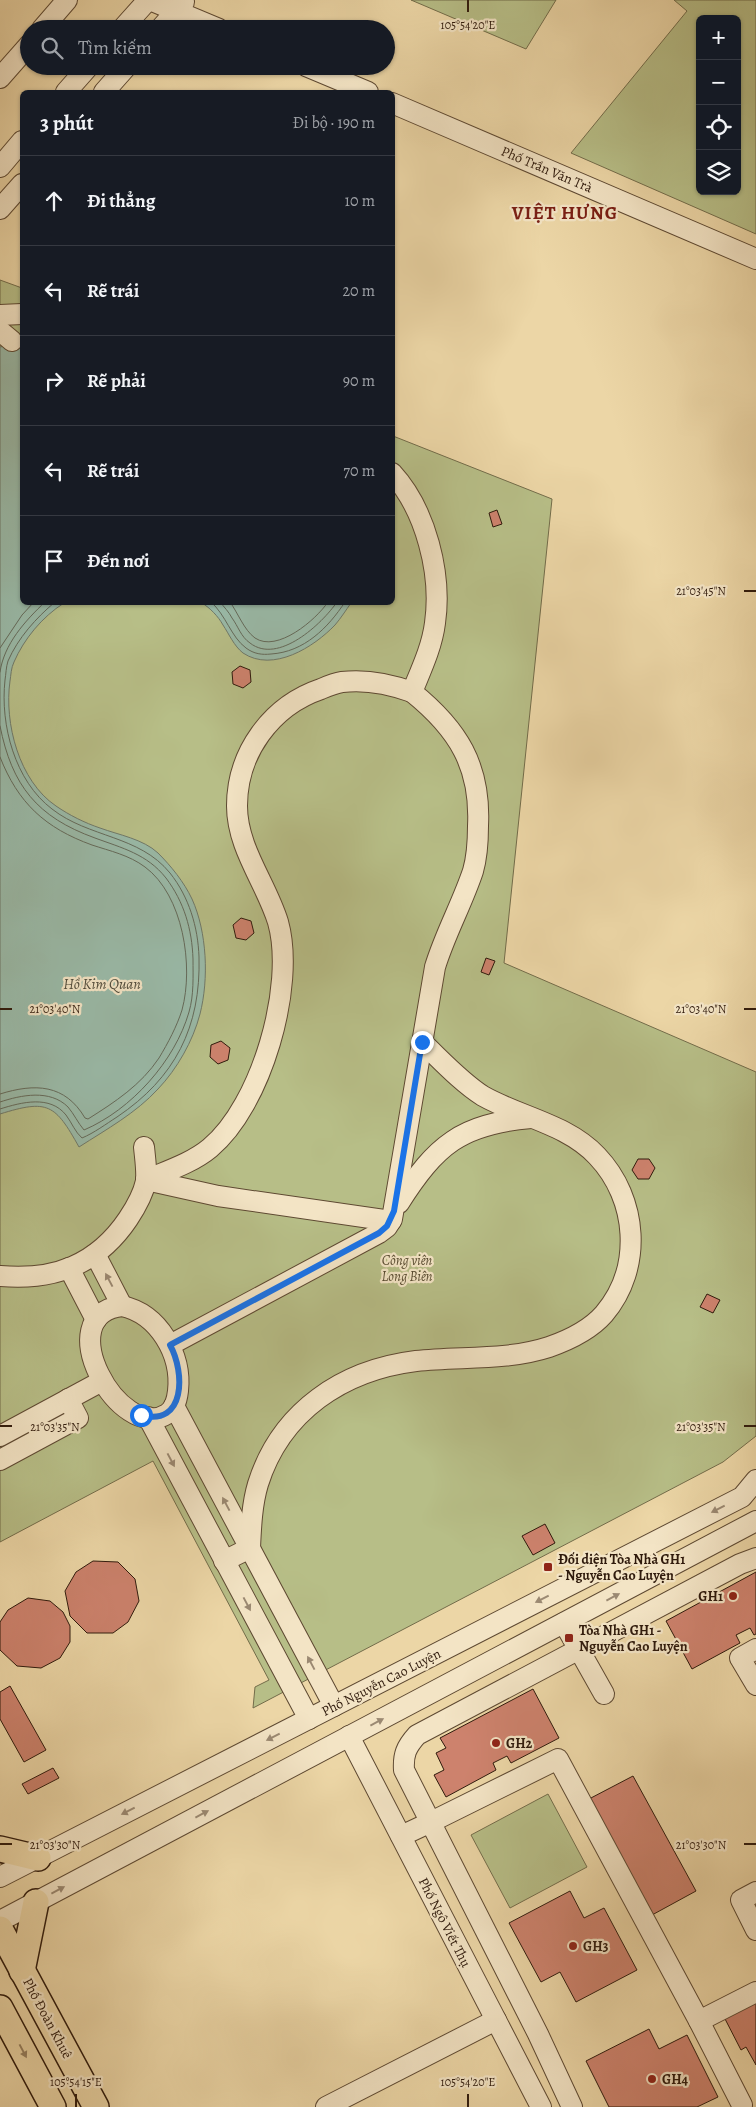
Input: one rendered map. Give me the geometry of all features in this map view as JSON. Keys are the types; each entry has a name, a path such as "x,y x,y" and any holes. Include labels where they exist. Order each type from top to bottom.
{"main road":[{"path":"0,1849 38,1858"},
{"path":"22,1971 36,1902"},
{"name":"Phố Đoàn Khuê","path":"0,1929 96,2107"},
{"path":"0,2008 53,2107"}],"street":[{"path":"50,20 67,0"},
{"path":"130,20 149,0 181,5 205,20"},
{"path":"168,20 181,5"},
{"path":"0,78 20,55"},
{"path":"68,90 81,75"},
{"path":"106,90 119,75"},
{"path":"327,75 363,90"},
{"name":"Phố Trần Văn Trà","path":"395,104 756,259"},
{"path":"0,167 20,143"},
{"path":"0,209 20,186"},
{"path":"0,316 20,314"},
{"path":"395,477 416,507 426,535 433,566 436,597 435,624 430,648 412,692"},
{"path":"146,1180 198,1157 211,1147 232,1124 260,1070 276,1018 283,985 283,952 278,924 269,895 247,850 239,828 238,787 251,747 264,728 284,707 308,693 341,682 366,681 390,684 412,692 436,711 456,737 470,766 478,792 479,815 478,844 473,869 466,890 442,943 435,967 392,1216"},
{"path":"250,1548 254,1501 258,1482 274,1448 294,1420 332,1388 360,1374 389,1365 418,1361 518,1354 550,1346 583,1332 603,1315 618,1294 628,1270 631,1246 629,1219 623,1194 611,1172 596,1155 576,1139 492,1100 469,1085 422,1042"},
{"path":"480,1127 492,1100"},
{"path":"170,1345 379,1233 387,1226 428,1162 452,1140 480,1127 514,1119 532,1118"},
{"path":"0,1276 22,1278 41,1276 69,1268 95,1254 118,1234 140,1201 146,1180 144,1147"},
{"path":"403,1156 428,1162"},
{"path":"146,1180 218,1196 392,1216"},
{"path":"95,1254 122,1306"},
{"path":"69,1268 96,1320"},
{"path":"122,1306 133,1308 148,1318 161,1331 175,1356 179,1376 178,1395 174,1406 160,1418 148,1417 133,1411 116,1400 102,1381 96,1367 91,1349 91,1331 102,1312 122,1306"},
{"path":"0,1436 102,1381"},
{"path":"0,1460 78,1418 68,1399"},
{"path":"174,1406 334,1706"},
{"path":"148,1417 308,1719"},
{"name":"Phố Nguyễn Cao Luyện","path":"0,1877 742,1497 756,1480"},
{"path":"0,1921 756,1521"},
{"path":"224,1561 250,1548"},
{"path":"572,2107 538,2034 404,1770 403,1757 407,1745 417,1735 579,1651 740,1564 756,1558"},
{"path":"564,1623 604,1694"},
{"path":"756,1649 740,1658 756,1686"},
{"name":"Phố Ngô Viết Thụ","path":"349,1736 541,2107"},
{"path":"400,1836 558,1759 745,2103"},
{"path":"756,1892 741,1900 756,1930"},
{"path":"699,2021 756,1992"},
{"path":"326,2107 496,2020"},
{"path":"512,2049 538,2034"}],"green space":[{"path":"411,0 556,0 526,49"},
{"path":"674,0 756,0 756,234 571,153 687,11"},
{"name":"Công viên Long Biên","path":"0,280 20,287 20,605 395,605 395,437 552,499 504,963 756,1072 756,1436 723,1462 253,1708 255,1687 269,1680 153,1461 0,1542"},
{"path":"548,1794 587,1867 510,1908 471,1835"}],"water":[{"name":"Hồ Kim Quan","path":"20,343 20,605 61,605 34,629 13,664 10,681 9,715 17,750 32,782 56,806 89,824 145,844 163,858 181,880 192,899 201,926 205,956 205,986 200,1014 189,1044 178,1064 158,1089 140,1106 79,1147 63,1122 48,1109 29,1107 0,1114 0,347"},
{"path":"205,605 350,605 335,625 305,649 280,659 267,660 243,653 211,610"}],"building":[{"path":"497,510 502,524 493,527 489,513"},
{"path":"240,666 250,670 251,682 243,688 233,684 232,672"},
{"path":"241,918 251,921 254,933 246,940 236,938 233,925"},
{"path":"486,958 495,961 489,975 481,972"},
{"path":"221,1041 230,1048 228,1060 218,1064 210,1057 211,1045"},
{"path":"638,1159 649,1159 655,1168 649,1179 638,1179 632,1170"},
{"path":"707,1294 720,1300 713,1313 700,1307"},
{"path":"545,1524 555,1543 533,1555 522,1536"},
{"path":"93,1561 118,1562 135,1579 139,1601 128,1622 113,1633 87,1633 70,1616 65,1591 76,1572"},
{"name":"GH1","path":"756,1572 756,1634 754,1635 750,1628 736,1635 740,1643 692,1669 666,1621"},
{"path":"28,1598 50,1601 63,1612 70,1626 70,1642 60,1658 41,1668 17,1666 0,1650 0,1622 8,1610"},
{"path":"10,1686 46,1750 24,1762 0,1719 0,1692"},
{"name":"GH2","path":"533,1689 559,1738 511,1763 507,1756 493,1763 496,1770 446,1797 434,1775 444,1770 436,1753 446,1748 440,1738"},
{"path":"53,1768 59,1778 28,1794 22,1784"},
{"path":"633,1776 696,1891 652,1915 589,1799"},
{"name":"GH3","path":"570,1891 584,1918 604,1908 637,1970 576,2002 560,1972 541,1982 509,1923"},
{"path":"756,1997 756,2065 746,2047 741,2050 723,2015"},
{"name":"GH4","path":"649,2029 659,2049 687,2035 718,2097 697,2107 609,2107 586,2061"}],"place":[{"name":"Đối diện Tòa Nhà GH1 - Nguyễn Cao Luyện","path":"548,1567"},
{"name":"GH1","path":"733,1596"},
{"name":"Tòa Nhà GH1 - Nguyễn Cao Luyện","path":"569,1638"},
{"name":"GH2","path":"496,1743"},
{"name":"GH3","path":"573,1946"},
{"name":"GH4","path":"652,2079"}],"district":[{"name":"VIỆT HƯNG","path":"565,212"}],"route":[{"path":"141,1415 160,1418 175,1405 178,1395 179,1376 178,1366 170,1345 379,1233 387,1226 392,1219 394,1211 422,1042"}]}
